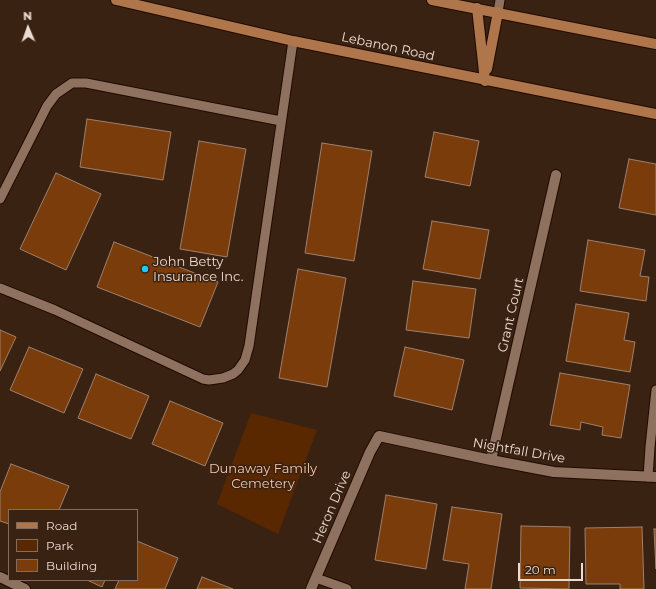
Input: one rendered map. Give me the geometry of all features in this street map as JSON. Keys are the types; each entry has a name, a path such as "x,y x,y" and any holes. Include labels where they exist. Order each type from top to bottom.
{"main road":[{"name":"Lebanon Road","path":"116,0 293,41 656,114"},
{"path":"432,0 477,4 498,12 656,44"},
{"path":"477,4 485,80"},
{"path":"485,80 498,12"}],"street":[{"name":"Grant Court","path":"491,460 556,174"},
{"name":"Nightfall Drive","path":"379,436 554,472 652,477"},
{"name":"Heron Drive","path":"311,589 370,452 379,436"},
{"path":"8,581 25,589"}],"lane":[{"path":"498,12 500,0"},
{"path":"0,288 55,310 203,379 216,380 233,374 245,360 249,346 293,41"},
{"path":"0,199 46,106 56,94 72,83 86,83 281,121"},
{"path":"652,477 650,447 656,390"},
{"path":"316,578 347,589"}],"green space":[{"name":"Dunaway Family Cemetery","path":"251,413 317,430 278,534 217,504"}],"building":[{"path":"87,119 171,132 163,180 80,167"},
{"path":"434,132 479,141 470,186 425,177"},
{"path":"199,141 246,149 227,257 180,249"},
{"path":"322,143 372,151 354,261 305,253"},
{"path":"629,159 656,164 656,215 619,208"},
{"path":"56,173 101,194 66,270 20,249"},
{"path":"432,221 489,230 480,279 423,269"},
{"path":"588,240 645,250 640,276 649,277 646,301 580,291"},
{"path":"114,242 218,282 200,327 97,287"},
{"path":"298,269 346,278 327,387 279,378"},
{"path":"413,281 476,289 469,338 406,330"},
{"path":"576,304 629,313 624,340 635,342 630,372 566,361"},
{"path":"0,330 16,337 0,371"},
{"path":"29,347 83,369 64,413 10,390"},
{"path":"405,347 464,360 452,410 394,396"},
{"path":"560,373 630,385 621,438 602,435 603,427 581,422 580,430 550,425"},
{"path":"96,374 149,396 131,439 78,418"},
{"path":"170,401 223,423 205,466 152,444"},
{"path":"11,464 69,486 59,509 8,509 8,524 0,521 0,492"},
{"path":"386,495 437,504 426,569 375,560"},
{"path":"452,507 502,514 491,589 465,589 469,564 443,560"},
{"path":"521,526 570,527 569,589 520,588"},
{"path":"642,527 644,589 620,589 620,584 586,584 585,528"},
{"path":"654,529 656,529 656,569"},
{"path":"138,541 178,558 165,589 115,589 119,581 138,581"},
{"path":"202,577 233,589 197,589"},
{"path":"89,581 105,581 102,587"}],"place":[{"name":"John Betty Insurance Inc.","path":"145,269"}]}
